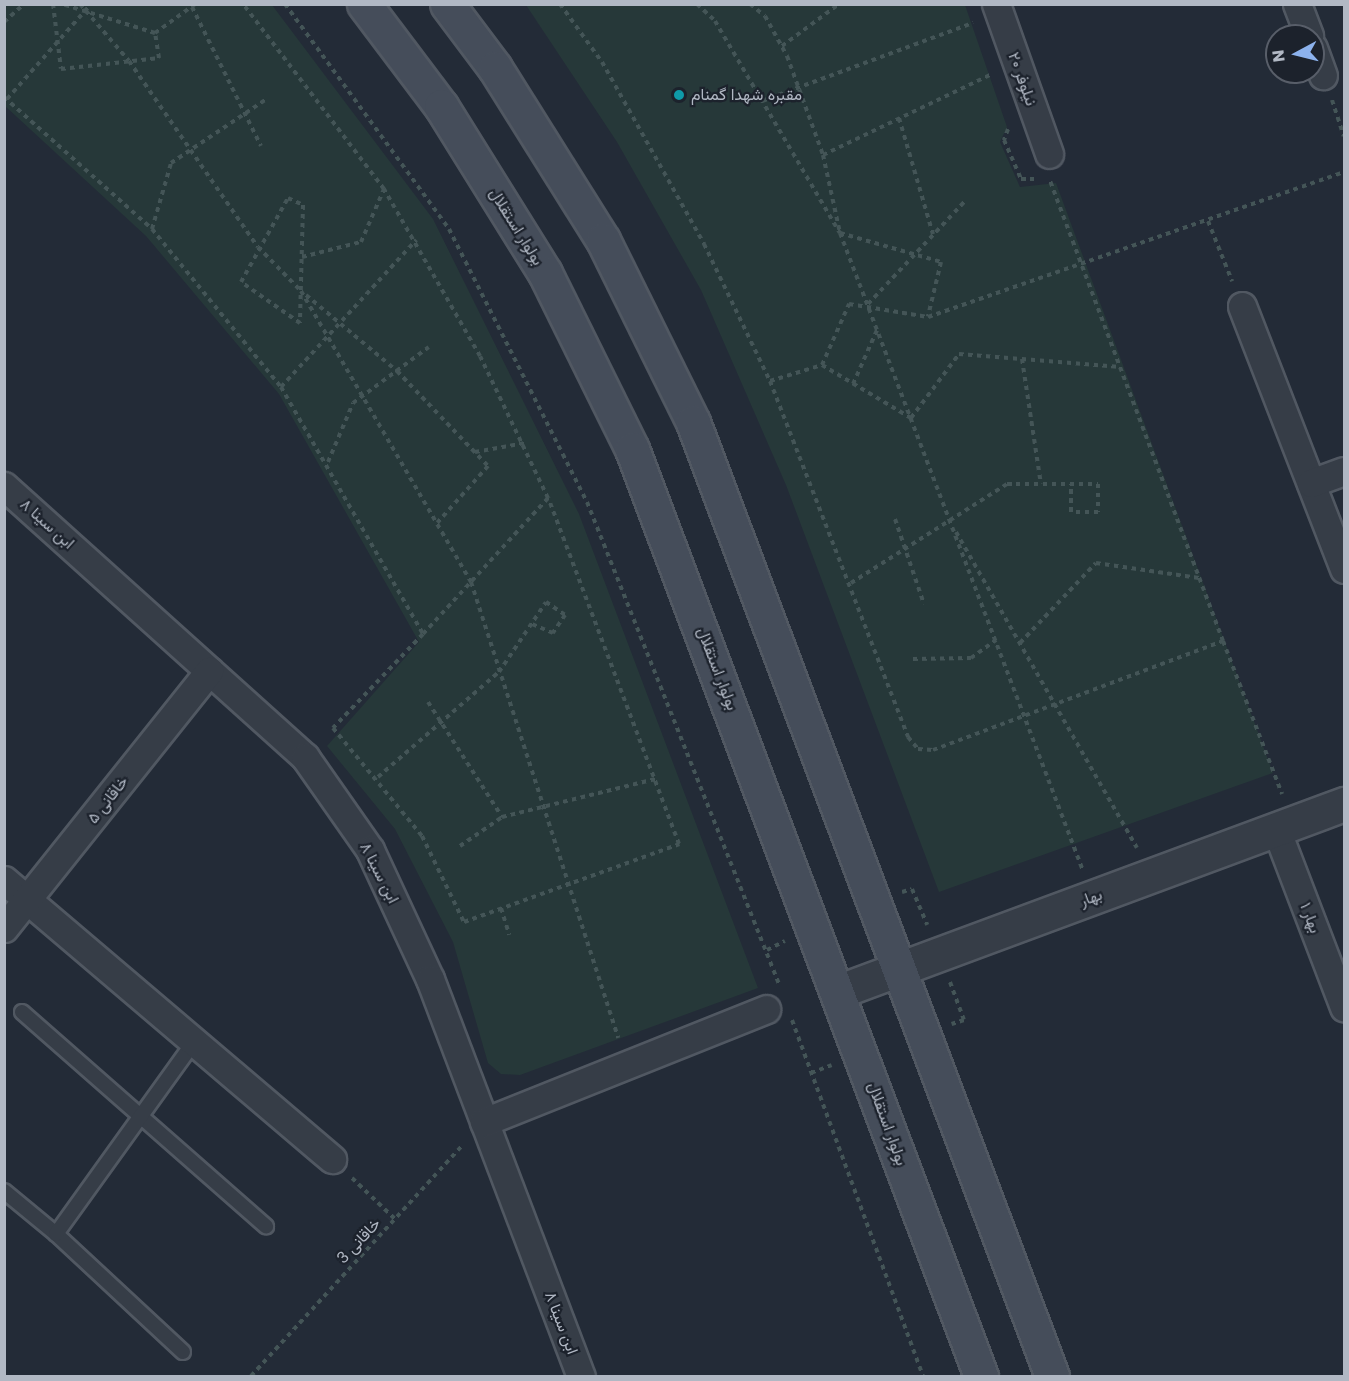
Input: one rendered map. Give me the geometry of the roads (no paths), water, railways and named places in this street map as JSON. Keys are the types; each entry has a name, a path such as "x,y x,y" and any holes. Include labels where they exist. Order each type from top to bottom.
{"main road":[{"name":"بولوار استقلال","path":"364,4 441,106 545,273 632,449 981,1377"},
{"path":"447,4 495,68 603,240 693,422 1052,1377"}],"street":[{"name":"نیلوفر ۲۰","path":"996,4 1049,154"},
{"path":"1297,4 1304,24"},
{"path":"1242,306 1344,569"},
{"path":"1311,483 1344,471"},
{"name":"ابن سینا ۸","path":"4,486 305,757 370,850 430,979 581,1377"},
{"name":"خاقانی ۵","path":"4,928 28,901 209,671"},
{"name":"بهار","path":"837,992 1344,804"},
{"name":"بهار ۱","path":"1284,826 1344,1007"},
{"path":"4,880 332,1159"},
{"path":"484,1122 780,1007"}],"lane":[{"path":"22,1012 142,1114 266,1226"},
{"path":"56,1234 194,1042"},
{"path":"4,1191 56,1234 183,1352"}],"place":[{"name":"مقبره شهدا گمنام","path":"679,95"}]}
